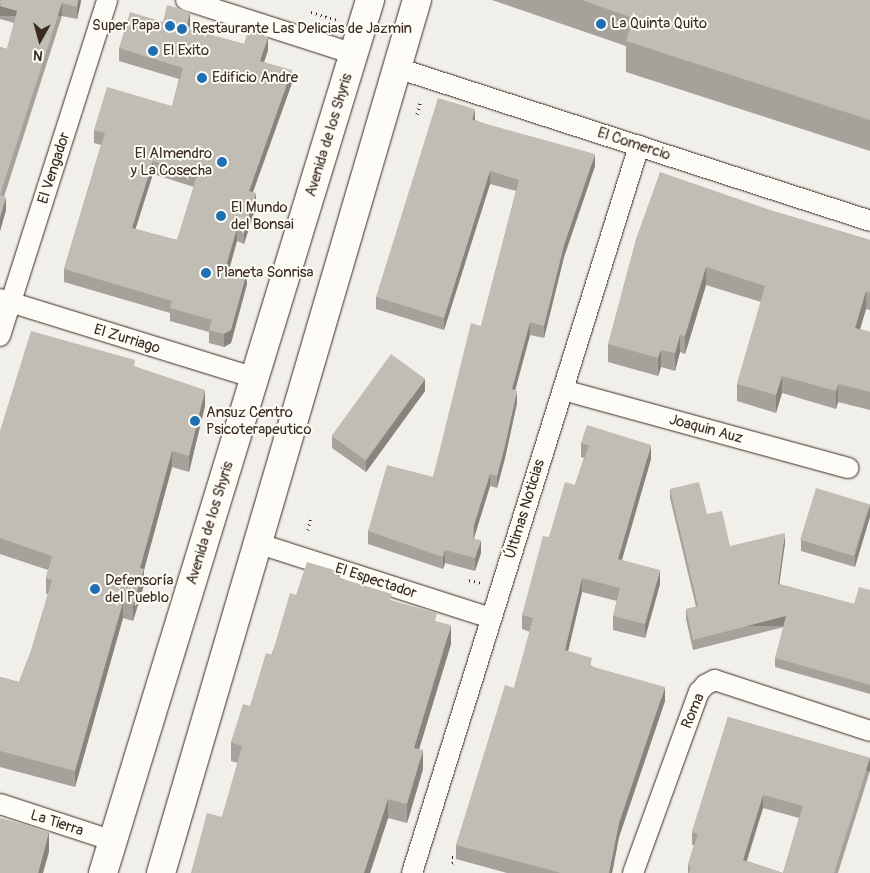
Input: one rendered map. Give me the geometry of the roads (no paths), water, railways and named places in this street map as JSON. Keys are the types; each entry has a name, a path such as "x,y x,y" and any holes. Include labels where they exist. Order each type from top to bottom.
{"main road":[{"name":"Avenida de los Shyris","path":"103,873 370,0"},
{"path":"161,873 260,544 417,0"}],"street":[{"name":"El Vengador","path":"0,336 5,301 107,0"},
{"path":"186,0 354,54"},
{"name":"El Comercio","path":"397,68 870,221"},
{"name":"Últimas Noticias","path":"412,873 639,146"},
{"name":"El Zurriago","path":"5,301 254,378"},
{"name":"Joaquin Auz","path":"563,390 849,468"},
{"name":"El Espectador","path":"260,544 491,618"},
{"name":"Roma","path":"634,873 698,692 705,685 715,680 870,731"},
{"name":"La Tierra","path":"0,804 113,841"}],"place":[{"name":"La Quinta Quito","path":"601,24"},
{"name":"Super Papa","path":"170,26"},
{"name":"Restaurante Las Delicias de Jazmin","path":"182,29"},
{"name":"El Exito","path":"153,51"},
{"name":"Edificio Andre","path":"202,78"},
{"name":"El Almendro y La Cosecha","path":"222,162"},
{"name":"El Mundo del Bonsai","path":"221,216"},
{"name":"Planeta Sonrisa","path":"206,273"},
{"name":"Ansuz Centro Psicoterapeutico","path":"195,421"},
{"name":"Defensoría del Pueblo","path":"95,589"}]}
